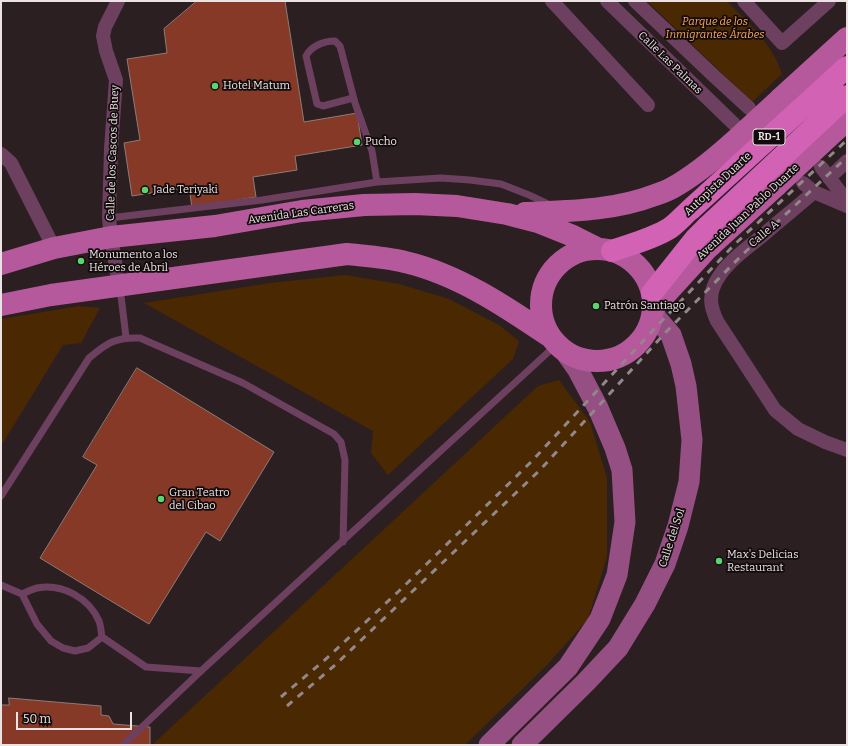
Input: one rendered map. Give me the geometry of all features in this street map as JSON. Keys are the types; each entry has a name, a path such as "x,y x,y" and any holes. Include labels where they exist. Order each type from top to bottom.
{"highway":[{"name":"Autopista Duarte","path":"605,249 646,239 678,222 690,209 847,67"},
{"name":"RD-1","path":"653,305 694,239 847,96"}],"main road":[{"path":"507,214 562,212 614,207 640,201 671,189 705,167 732,134 780,99 847,38"},
{"name":"Avenida Juan Pablo Duarte","path":"653,305 706,250 847,120"},
{"name":"Avenida Las Carreras","path":"1,264 54,248 110,228 215,226 302,211 364,205 415,204 457,206 507,214 538,222 605,249"},
{"path":"1,305 51,295 347,254 376,256 405,262 456,280 508,308 557,345 577,359 593,362 608,361 623,356 636,346 645,334 653,305 647,279 638,266 626,257 605,249 580,251 564,258 552,270 544,286 540,303 542,320 557,345 575,366 598,408 615,448 622,470 625,522 617,575 600,619 568,668 488,745"},
{"name":"Calle del Sol","path":"522,745 618,648 645,604 665,564 678,526 689,482 692,440 686,386 681,364 671,335 653,305"}],"street":[{"name":"Calle de los Cascos de Buey","path":"118,1 105,27 103,36 104,44 116,80 111,149 110,228 120,286"},
{"path":"552,1 648,105"},
{"name":"Calle Las Palmas","path":"607,1 732,134"},
{"name":"Calle Las Palmas","path":"635,1 749,108"},
{"path":"744,1 782,43 829,1"},
{"path":"1,154 11,163 54,248"},
{"path":"829,178 847,161"},
{"path":"821,167 847,201"},
{"path":"802,183 814,192 847,206"},
{"name":"Calle A","path":"814,192 730,263 712,289 710,299 717,321 775,410 798,429 825,442 847,450"}],"lane":[{"path":"353,98 323,106 317,104 306,56 312,48 330,41 335,41 340,46 353,98 372,151 377,182"},
{"path":"110,228 262,200 377,182 441,178 501,184 528,195 562,212"},
{"path":"120,286 126,337"},
{"path":"1,496 89,358 106,344 126,337 140,338 242,383 334,434 341,442 345,460 343,542"},
{"path":"122,745 557,345"},
{"path":"1,585 22,594 37,624 51,641 63,648 75,650 88,648 102,637"},
{"path":"22,594 36,588 52,588 67,591 80,598 91,608 99,622 102,637 146,668 201,671"}],"green space":[{"name":"Parque de los Inmigrantes Árabes","path":"647,1 727,1 759,34 773,53 782,74 752,102"},
{"path":"345,275 399,284 449,299 499,325 519,341 513,359 388,475 371,453 373,431 144,303 270,283"},
{"path":"79,306 100,308 81,343 63,345 1,446 1,319"},
{"path":"559,380 590,422 607,478 607,557 588,619 547,665 465,745 152,745 538,386"}],"building":[{"name":"Hotel Matum","path":"197,1 285,1 304,122 357,113 362,145 295,156 297,170 253,177 256,197 192,208 189,187 132,196 124,143 140,140 127,59 167,53 164,29"},
{"name":"Gran Teatro del Cibao","path":"137,368 274,452 220,541 206,532 149,624 40,558 97,465 83,457"},
{"path":"9,698 101,706 101,715 109,716 113,724 150,727 150,745 1,745 1,705 9,705"}],"railway":[{"path":"281,697 327,658 399,591 531,462 735,244 847,140"},
{"path":"287,706 334,666 540,470 666,332 742,255 847,157"}],"place":[{"name":"Hotel Matum","path":"215,86"},
{"name":"Pucho","path":"357,142"},
{"name":"Jade Teriyaki","path":"145,190"},
{"name":"Monumento a los Héroes de Abril","path":"81,261"},
{"name":"Patrón Santiago","path":"596,306"},
{"name":"Gran Teatro del Cibao","path":"161,499"},
{"name":"Max's Delicias Restaurant","path":"719,561"}]}
